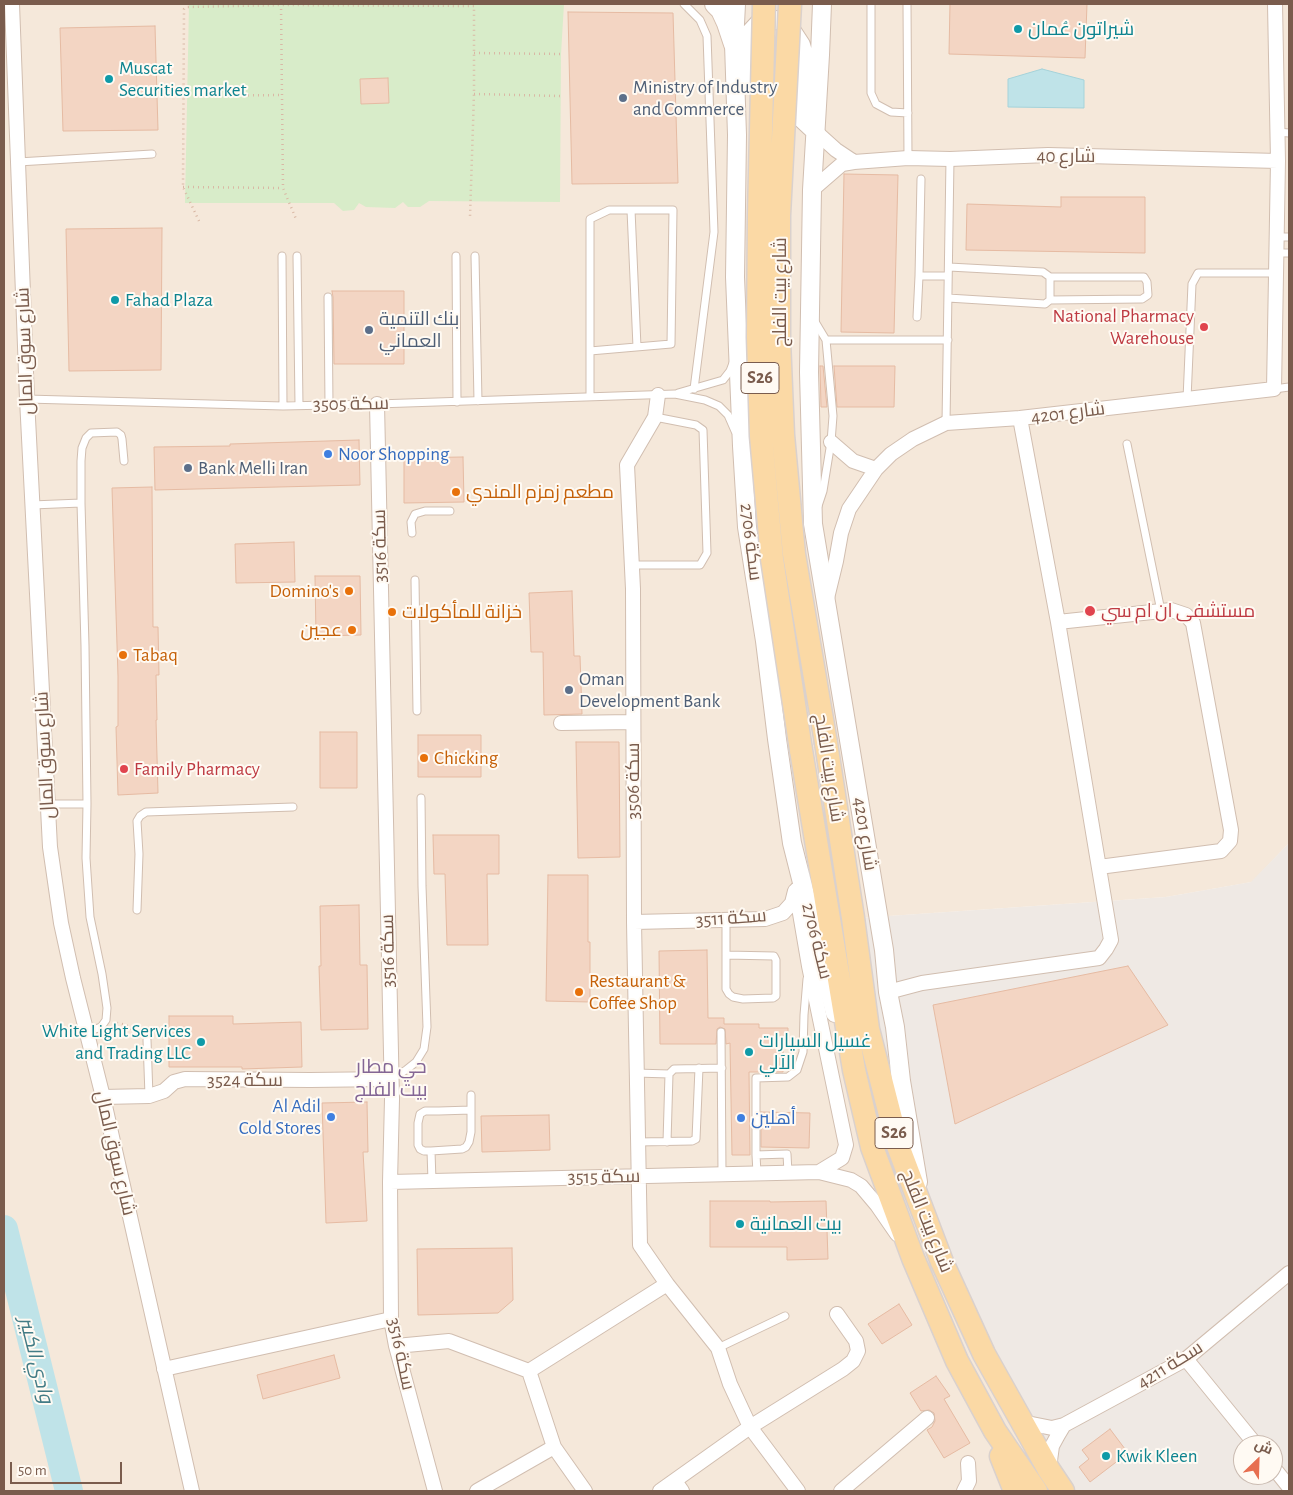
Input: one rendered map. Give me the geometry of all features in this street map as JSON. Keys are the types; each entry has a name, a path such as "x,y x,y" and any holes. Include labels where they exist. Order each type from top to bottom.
{"main road":[{"path":"714,4 721,10 734,44"},
{"name":"شارع بيت الفلج","path":"764,4 758,337 762,436 772,559 801,750 854,1070 872,1148 913,1258 957,1361 995,1431 1036,1491"},
{"name":"شارع بيت الفلج","path":"790,4 779,215 783,435 794,554 826,743 868,1029 898,1146 942,1262 984,1354 1049,1470 1063,1491"},
{"path":"995,1431 1002,1460 1015,1491"}],"street":[{"name":"شارع سوق المال","path":"12,4 27,399 50,847 61,922 73,978 103,1096 192,1491"},
{"name":"سكة 2706","path":"736,4 734,44 737,135 736,277 742,446 748,527 792,843 839,1029 854,1070"},
{"path":"822,4 812,190 809,372 813,524 826,601"},
{"path":"1274,389 1276,273 1283,253 1278,161 1283,133 1275,4"},
{"path":"737,135 743,120 744,111 747,36 759,24 776,20 786,22 802,44 804,55 801,118 836,150 854,162"},
{"name":"40 شارع","path":"812,190 842,164 908,158 950,159 1048,155 1278,161"},
{"name":"شارع 4201","path":"922,1210 901,1081 896,1027 888,992 884,950 826,601 841,533 849,509 876,469 891,454 913,439 946,423 1020,418 1274,389"},
{"name":"سكة 3506","path":"658,395 655,417 627,465 631,566 634,922 640,1246 718,1348 730,1384 750,1427 798,1491"},
{"name":"سكة 3516","path":"377,404 391,1079 391,1319 396,1346 435,1491"},
{"path":"888,992 922,983 1099,958 1110,940 1058,622 1020,418"},
{"path":"831,442 853,461 876,469"},
{"path":"1058,622 1172,610 1186,615 1193,623 1231,830 1230,842 1221,851 1099,868"},
{"path":"561,723 633,722"},
{"path":"792,843 796,890 809,966 846,1145 842,1158 819,1172"},
{"name":"سكة 3511","path":"634,922 765,919 783,913 792,903 796,890"},
{"name":"سكة 3524","path":"103,1096 150,1096 164,1091 174,1082 185,1079 391,1079"},
{"name":"سكة 3515","path":"390,1182 819,1172 852,1180 861,1186 877,1205 913,1258"},
{"name":"سكة 4211","path":"1022,1422 1052,1428 1064,1425 1186,1359 1289,1273"},
{"path":"529,1371 668,1284"},
{"path":"660,1491 678,1486 750,1427 853,1361 858,1351 856,1342 837,1314"},
{"path":"164,1369 391,1319"},
{"path":"396,1346 449,1341 529,1371"},
{"path":"1186,1359 1248,1435"},
{"path":"529,1371 554,1447 586,1491"},
{"path":"841,1491 927,1418"},
{"path":"1049,1470 1052,1446 1064,1425"},
{"path":"477,1491 554,1447"},
{"path":"964,1491 969,1481 968,1463"}],"lane":[{"path":"684,4 700,20 707,36 714,232 694,389"},
{"path":"870,4 871,93 876,104 891,112 908,113"},
{"path":"907,4 908,158"},
{"path":"18,162 152,154"},
{"path":"946,423 950,159"},
{"path":"917,317 921,179"},
{"path":"590,351 671,344 673,210 609,210 590,219 590,351 590,397"},
{"path":"631,210 636,347"},
{"path":"282,256 283,406"},
{"path":"297,256 299,405"},
{"path":"456,256 457,402"},
{"path":"476,256 478,401"},
{"path":"948,298 1045,304 1050,300 1142,300 1148,295 1147,282 1144,278 1050,277 1044,272 949,266"},
{"path":"1187,399 1192,284 1198,273 1276,273"},
{"path":"919,276 948,276"},
{"path":"1050,277 1050,300"},
{"path":"328,297 329,405"},
{"path":"811,314 826,340 832,416 831,442 823,491 813,524"},
{"path":"826,340 948,340"},
{"name":"سكة 3505","path":"27,399 283,406 675,394 723,380 730,371 739,344"},
{"path":"1274,389 1289,387"},
{"name":"سكة 3505","path":"675,394 705,400 719,406 728,415 742,446"},
{"path":"631,566 700,565 707,553 703,430 696,425 655,417"},
{"path":"86,1032 100,1027 106,1020 106,996 90,907 86,858 87,804 81,461 82,448 86,438 92,433 117,432 122,435 124,461"},
{"path":"1127,444 1161,611"},
{"path":"32,505 81,503"},
{"path":"412,534 411,522 415,514 424,511 450,511"},
{"path":"415,580 417,711"},
{"path":"391,1079 416,1062 424,1049 427,1027 421,798"},
{"path":"48,804 87,804"},
{"path":"137,910 139,854 137,821 146,812 293,808"},
{"path":"726,920 726,955 726,989 729,994 733,998 743,999 773,998 776,996 776,960 774,956 726,955"},
{"path":"757,1173 756,1078 788,1077 797,1070 803,1052 804,1015 809,966"},
{"path":"721,1032 722,1174"},
{"path":"146,1040 150,1096"},
{"path":"637,1142 692,1141 696,1139 698,1134 699,1068"},
{"path":"667,1142 669,1074 674,1069 722,1068"},
{"path":"636,1073 669,1074"},
{"path":"471,1096 471,1110 471,1132 466,1147 462,1149 424,1151 420,1149 418,1146 418,1123 420,1114 426,1111 471,1110"},
{"path":"431,1150 432,1181"},
{"path":"756,1155 787,1154 788,1172"},
{"path":"718,1348 785,1316"}],"path":[{"path":"281,4 283,188 296,219"},
{"path":"199,221 183,187 185,8 281,4 474,6 474,94 470,218"},
{"path":"474,53 561,54"},
{"path":"474,94 560,96"},
{"path":"183,96 282,95"},
{"path":"183,187 283,188"},
{"path":"106,1020 126,1025 146,1040"}],"shaded area":[{"path":"4,4 1289,4 1289,843 1252,882 1166,897 860,918 1058,1491 4,1491"},
{"path":"1289,843 1289,1491 1058,1491 965,1346 888,1080 859,918 1166,897 1251,882"}],"green space":[{"path":"189,4 564,4 561,54 560,202 429,201 420,207 408,207 403,202 395,208 366,207 359,203 354,210 343,211 334,203 185,203"}],"water":[{"path":"1042,69 1084,80 1084,108 1008,107 1008,79"}],"building":[{"name":"شيراتون عُمان","path":"950,4 1087,4 1085,58 949,54"},
{"name":"Ministry of Industry and Commerce","path":"568,12 673,13 678,183 572,184"},
{"name":"Muscat Securities market","path":"155,26 158,130 63,131 60,28"},
{"path":"388,78 389,103 361,104 360,79"},
{"path":"844,174 898,175 894,333 841,332"},
{"path":"1061,197 1145,197 1145,253 966,250 967,204 1061,207"},
{"name":"Fahad Plaza","path":"162,228 161,370 69,371 66,229"},
{"path":"332,291 404,291 404,364 334,364"},
{"path":"820,366 823,366 827,407 821,407"},
{"path":"834,366 895,366 894,407 837,407"},
{"path":"359,440 360,485 155,490 154,447 230,446 230,444"},
{"path":"463,457 464,502 404,503 404,458"},
{"path":"152,487 153,627 158,627 159,675 156,675 158,793 118,795 116,727 118,726 118,676 112,488"},
{"path":"294,542 295,582 236,583 235,544"},
{"path":"315,576 360,576 361,635 316,636"},
{"path":"572,591 574,656 580,656 582,714 544,715 543,652 531,652 529,593"},
{"path":"320,732 357,732 357,788 320,788"},
{"path":"418,735 481,735 481,777 418,777"},
{"path":"576,742 619,742 620,857 578,858"},
{"path":"433,835 499,835 499,874 487,874 488,945 447,945 445,874 434,874"},
{"path":"548,875 588,875 590,1002 546,1001"},
{"path":"359,905 360,965 367,965 368,1029 321,1030 320,906"},
{"path":"707,950 708,1018 724,1018 724,1024 759,1024 759,1028 788,1028 788,1042 783,1042 783,1072 749,1072 750,1155 732,1155 730,1043 726,1044 725,1029 720,1027 717,1029 716,1044 660,1044 659,951"},
{"path":"1128,966 1168,1025 955,1124 933,1005"},
{"path":"169,1016 233,1016 233,1024 301,1022 302,1067 242,1069 242,1067 169,1067"},
{"path":"367,1102 368,1152 363,1152 367,1221 326,1223 322,1103"},
{"path":"761,1112 810,1113 809,1148 761,1147"},
{"path":"549,1115 550,1150 482,1152 481,1116"},
{"path":"710,1201 826,1201 828,1259 787,1260 787,1247 710,1247"},
{"path":"512,1248 513,1300 498,1313 418,1315 417,1249"},
{"path":"899,1304 912,1325 882,1344 868,1324"},
{"path":"334,1355 340,1378 263,1399 257,1375"},
{"path":"936,1376 950,1396 944,1399 970,1443 944,1458 927,1430 932,1427 935,1421 934,1413 929,1410 921,1411 910,1393"},
{"name":"Kwik Kleen","path":"1110,1429 1128,1453 1090,1482 1079,1467 1089,1459 1082,1450"}],"waterway":[{"name":"وادي الكبير","path":"4,1229 69,1491"}],"place":[{"name":"شيراتون عُمان","path":"1018,29"},
{"name":"Muscat Securities market","path":"109,79"},
{"name":"Ministry of Industry and Commerce","path":"623,98"},
{"name":"Fahad Plaza","path":"115,300"},
{"name":"National Pharmacy Warehouse","path":"1204,327"},
{"name":"بنك التنمية العماني","path":"369,330"},
{"name":"Noor Shopping","path":"328,454"},
{"name":"Bank Melli Iran","path":"188,468"},
{"name":"مطعم زمزم المندي","path":"456,492"},
{"name":"Domino's","path":"349,591"},
{"name":"مستشفى ان ام سي","path":"1090,611"},
{"name":"خزانة للمأكولات","path":"392,612"},
{"name":"عجين","path":"352,630"},
{"name":"Tabaq","path":"123,655"},
{"name":"Oman Development Bank","path":"569,690"},
{"name":"Chicking","path":"424,758"},
{"name":"Family Pharmacy","path":"124,769"},
{"name":"Restaurant & Coffee Shop","path":"579,992"},
{"name":"White Light Services and Trading LLC","path":"201,1042"},
{"name":"غسيل السيارات الآلي","path":"749,1052"},
{"name":"Al Adil Cold Stores","path":"331,1117"},
{"name":"أهلين","path":"741,1118"},
{"name":"بيت العمانية","path":"740,1224"},
{"name":"Kwik Kleen","path":"1106,1456"}],"district":[{"name":"حي مطار بيت الفلج","path":"391,1078"}]}
